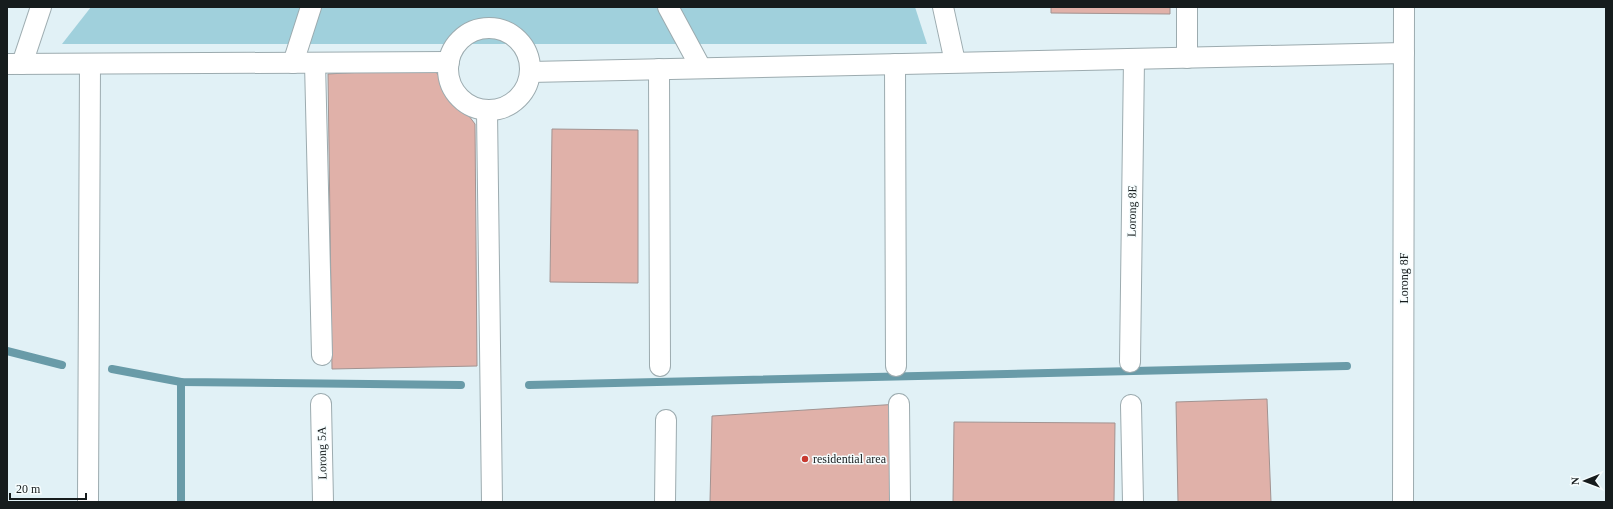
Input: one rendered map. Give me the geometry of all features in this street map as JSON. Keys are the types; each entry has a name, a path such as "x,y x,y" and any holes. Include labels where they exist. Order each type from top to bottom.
{"street":[{"path":"42,7 14,64 449,62"},
{"path":"292,63 312,7"},
{"path":"668,7 701,68"},
{"path":"943,7 955,62"},
{"path":"1187,7 1187,58"},
{"name":"Lorong 8F","path":"1403,502 1404,7"},
{"path":"487,28 501,30 513,36 523,46 529,58 530,72 528,84 521,95 512,104 500,109 487,111 474,108 462,100 454,89 449,76 449,62 454,49 462,39 474,31 487,28"},
{"path":"530,72 1404,53"},
{"name":"Lorong 8E","path":"1130,362 1134,59"},
{"path":"315,63 322,355"},
{"path":"88,502 90,64"},
{"path":"895,64 896,366"},
{"path":"659,69 660,366"},
{"path":"487,111 492,502"},
{"name":"Lorong 5A","path":"321,404 323,502"},
{"path":"899,404 900,502"},
{"path":"1131,405 1133,502"},
{"path":"665,502 666,420"}],"shaded area":[{"path":"91,7 915,7 927,44 62,44"}],"building":[{"path":"1051,7 1170,7 1170,14 1051,13"},
{"path":"433,68 475,124 477,366 332,369 328,74"},
{"path":"552,129 638,130 638,283 550,282"},
{"path":"1267,399 1271,502 1178,502 1176,402"},
{"name":"residential area","path":"899,404 900,502 710,502 712,416"},
{"path":"954,422 1115,423 1114,502 953,502"}],"waterway":[{"path":"7,351 62,365"},
{"path":"529,385 1347,366"},
{"path":"112,369 181,382 461,385"},
{"path":"181,382 181,502"}],"place":[{"name":"residential area","path":"805,459"}]}
